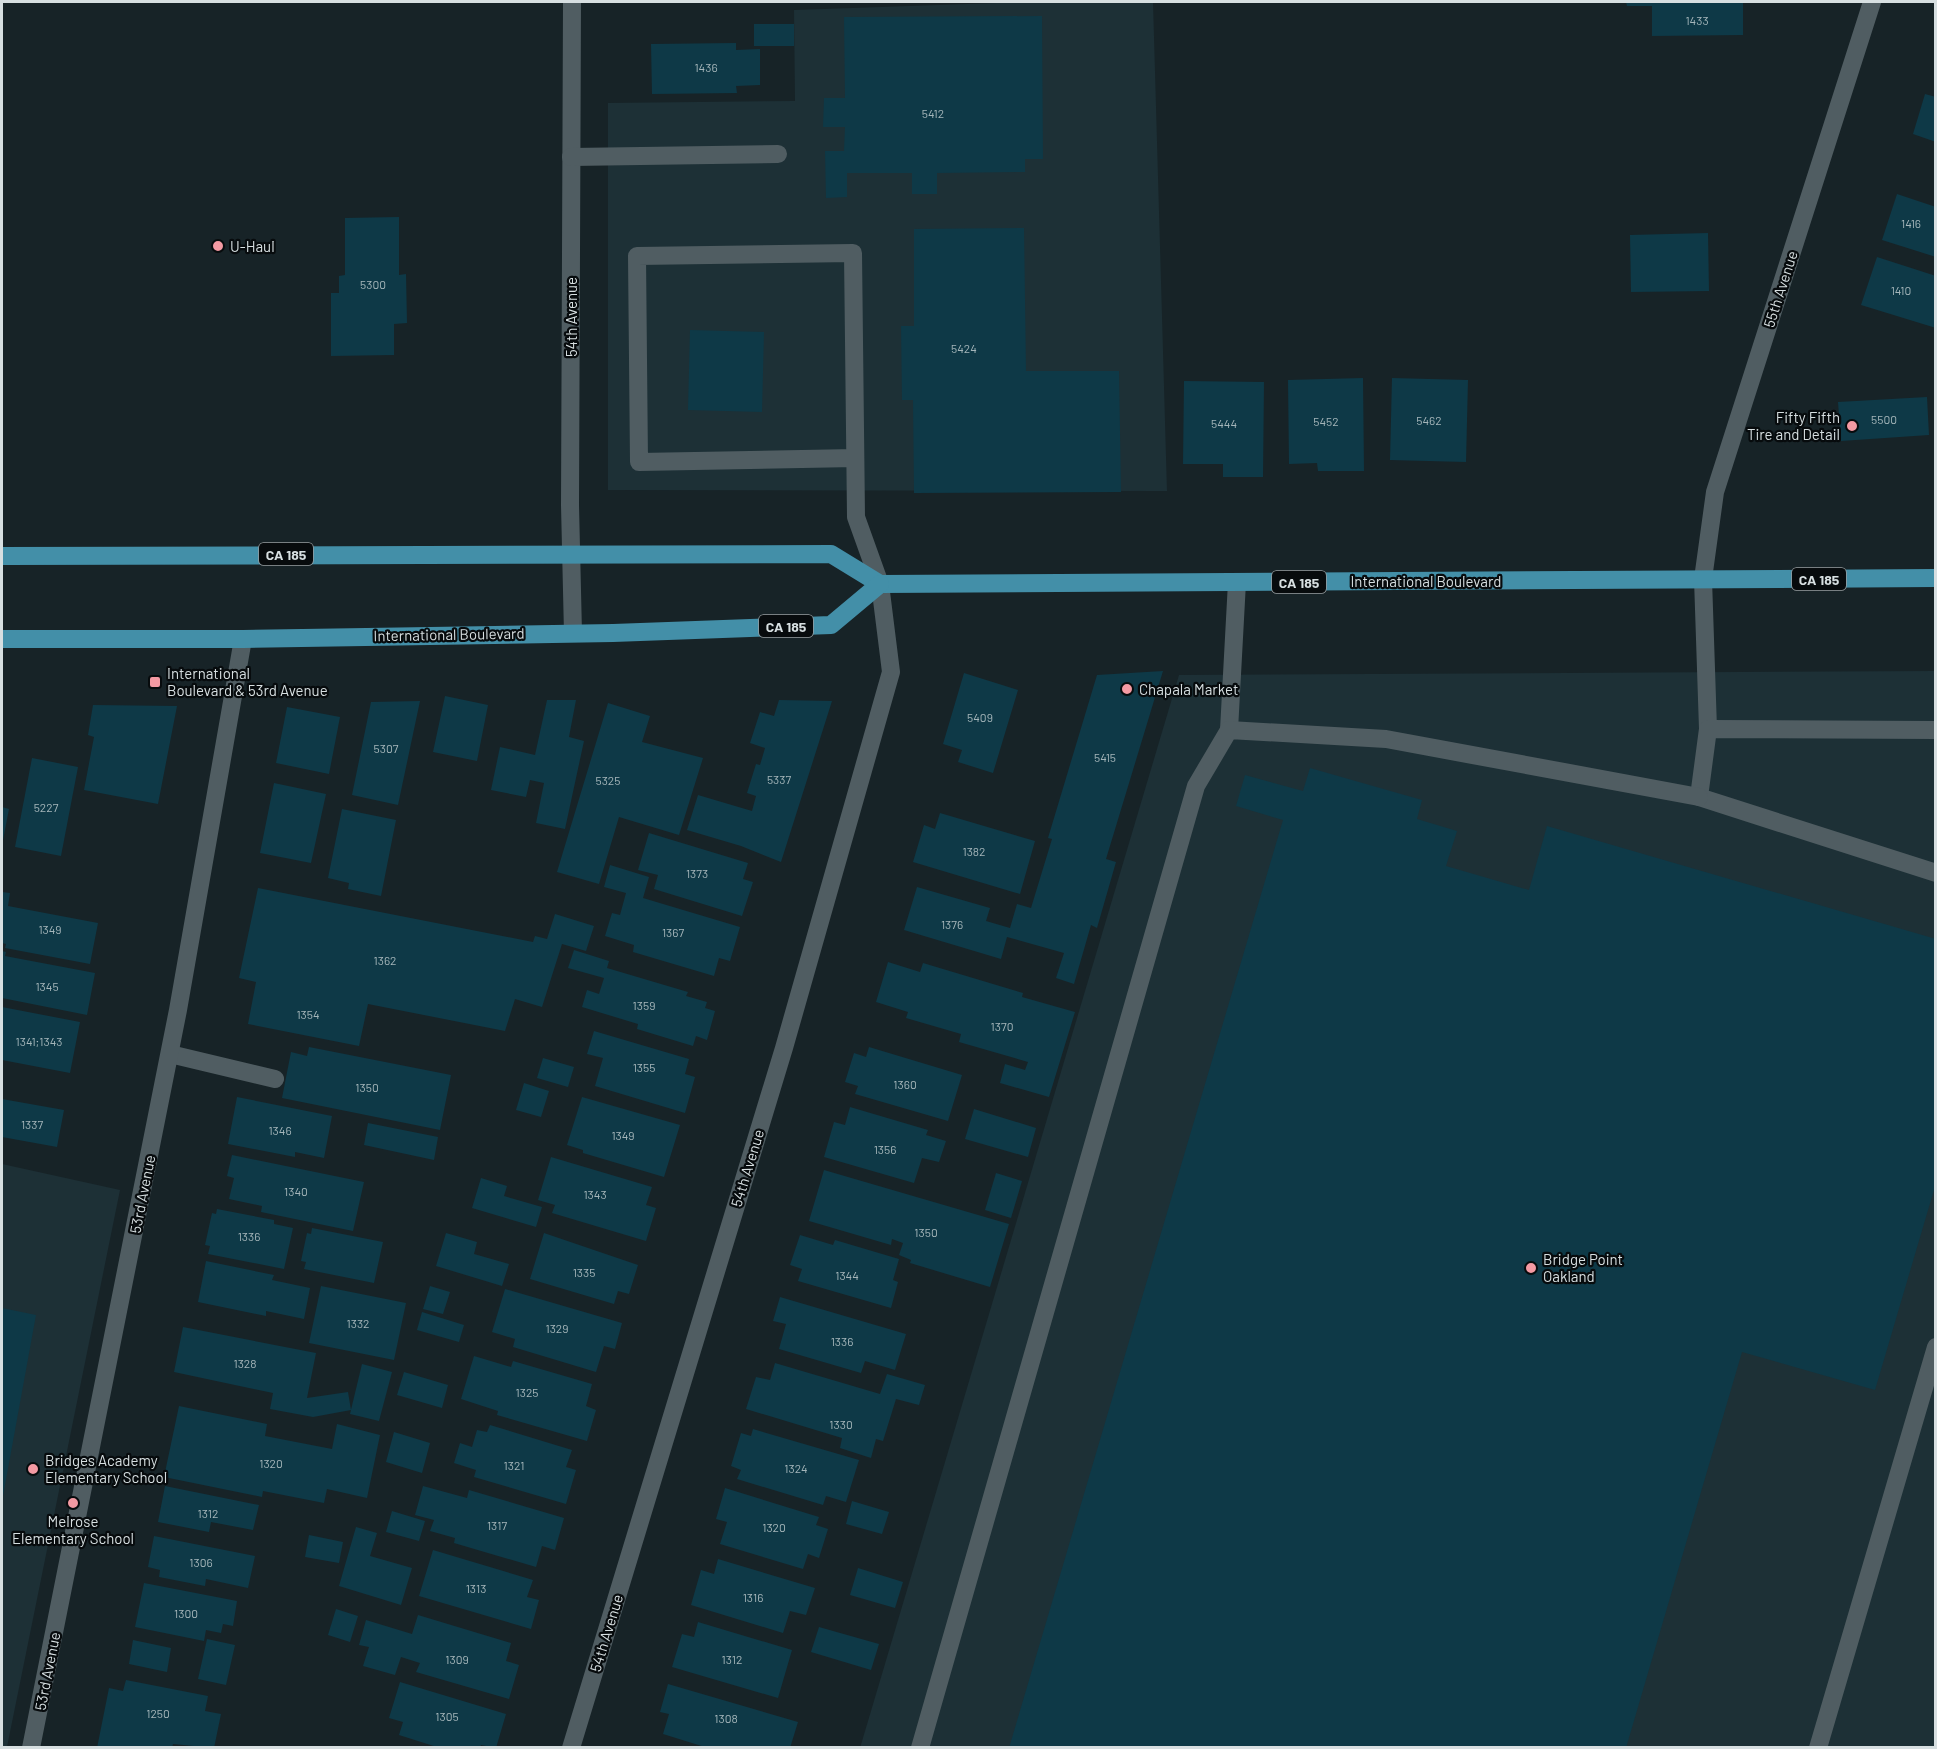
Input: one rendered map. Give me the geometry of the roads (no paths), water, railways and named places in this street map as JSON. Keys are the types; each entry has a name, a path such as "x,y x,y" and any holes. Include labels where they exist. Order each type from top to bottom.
{"main road":[{"name":"CA 185","path":"2,556 831,554 880,584"},
{"name":"International Boulevard","path":"2,639 243,639 573,633 831,625 880,584 1935,578"}],"street":[{"name":"54th Avenue","path":"572,2 571,555 573,633"},
{"name":"55th Avenue","path":"1699,797 1708,729 1703,579 1715,492 1872,2"},
{"path":"571,157 778,154"},
{"name":"54th Avenue","path":"572,1748 787,1037 891,672 880,584 856,517 853,253 637,256 639,462 855,458"},
{"path":"920,1748 1196,786 1230,730 1237,582"},
{"name":"53rd Avenue","path":"31,1748 170,1054 243,639"},
{"path":"1708,729 1935,730"},
{"path":"1230,730 1386,739 1699,797 1935,873"},
{"path":"170,1054 275,1078"},
{"path":"1818,1748 1935,1347"}],"place":[{"name":"U-Haul","path":"218,246"},
{"name":"Fifty Fifth Tire and Detail","path":"1852,426"},
{"name":"International Boulevard & 53rd Avenue","path":"155,682"},
{"name":"Chapala Market","path":"1127,689"},
{"name":"Bridge Point Oakland","path":"1531,1268"},
{"name":"Bridges Academy Elementary School","path":"33,1469"},
{"name":"Melrose Elementary School","path":"73,1503"}]}
